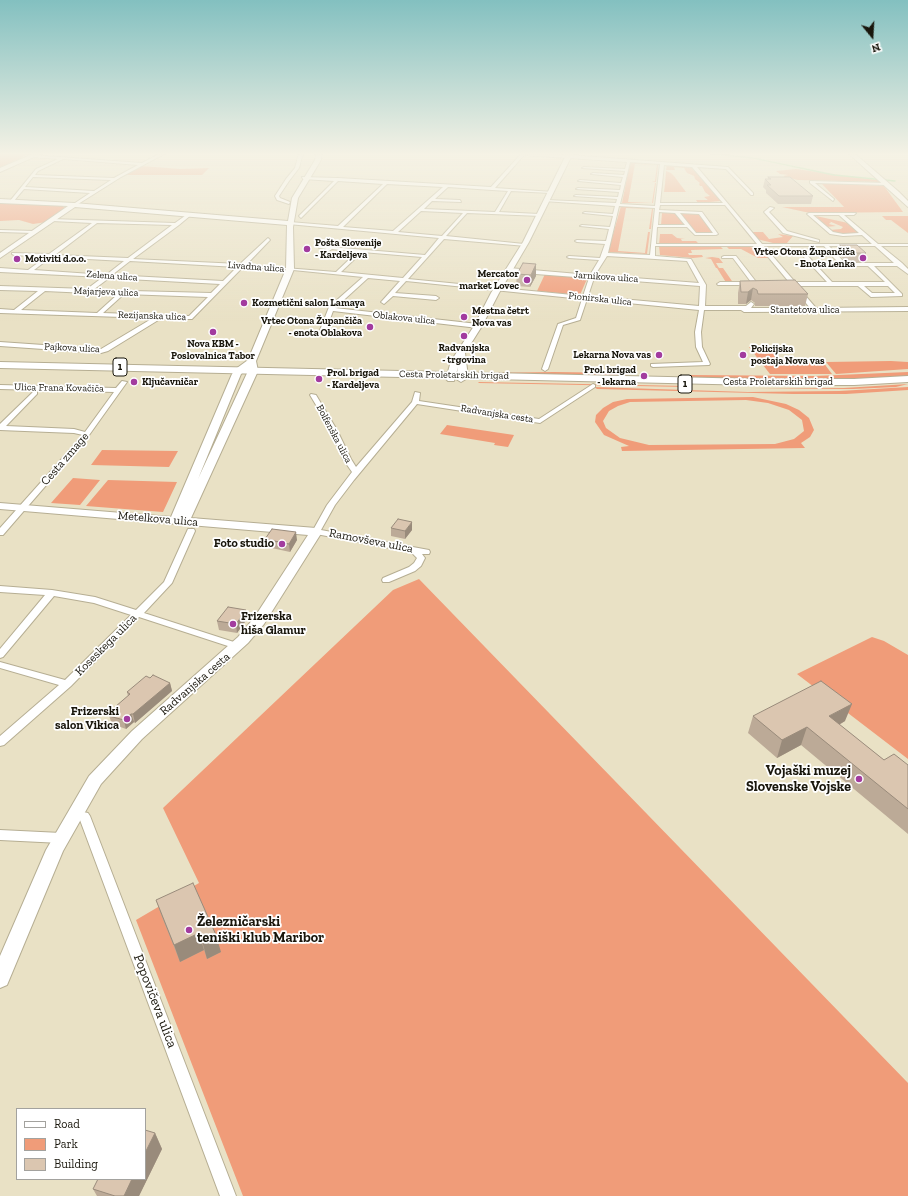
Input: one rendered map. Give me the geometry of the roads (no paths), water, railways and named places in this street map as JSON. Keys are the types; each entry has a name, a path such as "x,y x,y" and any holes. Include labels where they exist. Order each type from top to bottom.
{"main road":[{"name":"Cesta Proletarskih brigad","path":"0,365 238,372"},
{"name":"Cesta Proletarskih brigad","path":"0,369 238,372 252,369 457,377 794,386 857,386 908,382"},
{"name":"Cesta Proletarskih brigad","path":"457,377 792,383 908,379"}],"street":[{"path":"0,256 68,209"},
{"path":"123,209 287,222 524,245"},
{"path":"180,520 252,369 287,270 288,209"},
{"path":"287,222 291,209"},
{"path":"301,217 309,209"},
{"path":"339,228 359,209"},
{"path":"457,377 455,361 478,326 543,209"},
{"path":"545,369 560,324 578,319 592,276 605,254 618,209"},
{"path":"652,257 658,209"},
{"path":"665,209 677,212 700,213 716,233 696,234 687,226 677,212"},
{"path":"729,209 815,310"},
{"path":"771,209 766,212 786,232 834,246"},
{"path":"394,233 420,210 540,215"},
{"path":"384,302 425,256 444,238 467,211"},
{"path":"585,213 616,215"},
{"path":"88,291 189,214"},
{"path":"854,214 809,214 832,233 843,235 863,234"},
{"path":"840,214 863,234 879,245 908,272"},
{"path":"52,220 177,224"},
{"path":"30,271 97,221"},
{"path":"582,226 612,228"},
{"path":"656,226 687,226"},
{"path":"0,230 34,232"},
{"path":"788,244 795,235"},
{"name":"Rezijanska ulica","path":"0,311 190,318 268,239"},
{"path":"577,241 608,243"},
{"path":"653,245 908,245"},
{"path":"825,245 844,264"},
{"path":"321,247 425,256"},
{"path":"321,255 331,248"},
{"path":"337,273 361,250"},
{"name":"Livadna ulica","path":"14,254 242,266 337,273 498,289"},
{"path":"605,254 689,260 703,285 702,309 698,332 699,346 707,364 653,365"},
{"path":"831,284 804,255 835,254"},
{"path":"569,257 601,259"},
{"path":"724,257 734,257 755,284"},
{"path":"813,265 900,264"},
{"path":"859,284 871,295 900,295 870,265"},
{"name":"Zelena ulica","path":"0,270 225,283"},
{"name":"Jarnikova ulica","path":"509,270 703,285"},
{"path":"323,330 331,309 367,276"},
{"path":"720,284 763,284"},
{"path":"778,284 889,284"},
{"name":"Majarjeva ulica","path":"0,288 211,296"},
{"path":"16,311 44,289"},
{"name":"Pionirska ulica","path":"498,289 702,309"},
{"name":"Rezijanska ulica","path":"99,314 123,292"},
{"path":"392,294 436,298"},
{"path":"702,309 745,308 751,304"},
{"name":"Oblakova ulica","path":"331,309 478,326"},
{"name":"Stantetova ulica","path":"702,309 908,309"},
{"name":"Pajkova ulica","path":"0,344 101,351 106,350 159,317"},
{"path":"180,520 238,372"},
{"name":"Cesta zmage","path":"0,533 87,434 124,382"},
{"name":"Radvanjska cesta","path":"415,402 540,422 593,386"},
{"name":"Ulica Frana Kovačiča","path":"0,387 119,390"},
{"path":"0,428 35,393"},
{"name":"Radvanjska cesta","path":"0,979 61,838 96,780 118,753 237,646 259,621 316,532 331,505 356,472 415,402 417,393"},
{"name":"Bolfenška ulica","path":"313,395 334,430 347,459 356,472"},
{"path":"0,428 74,431 87,434"},
{"name":"Metelkova ulica","path":"0,506 316,532"},
{"name":"Koseskega ulica","path":"0,742 67,684 168,583 192,531"},
{"name":"Ramovševa ulica","path":"316,532 426,552"},
{"path":"386,580 412,569 418,564 421,558 414,550"},
{"path":"0,589 52,593 95,600 237,646"},
{"path":"0,655 52,593"},
{"path":"0,665 67,684"},
{"name":"Popovičeva ulica","path":"74,815 84,816 228,1196"},
{"path":"0,834 61,838"}],"place":[{"name":"Pošta Slovenije - Kardeljeva","path":"307,249"},
{"name":"Vrtec Otona Župančiča - Enota Lenka","path":"863,258"},
{"name":"Motiviti d.o.o.","path":"17,259"},
{"name":"Mercator market Lovec","path":"527,280"},
{"name":"Kozmetični salon Lamaya","path":"244,303"},
{"name":"Mestna četrt Nova vas","path":"464,317"},
{"name":"Vrtec Otona Župančiča - enota Oblakova","path":"370,327"},
{"name":"Nova KBM - Poslovalnica Tabor","path":"213,332"},
{"name":"Radvanjska - trgovina","path":"464,336"},
{"name":"Lekarna Nova vas","path":"659,355"},
{"name":"Policijska postaja Nova vas","path":"743,355"},
{"name":"Prol. brigad - lekarna","path":"644,376"},
{"name":"Prol. brigad - Kardeljeva","path":"319,379"},
{"name":"Ključavničar","path":"134,382"},
{"name":"Foto studio","path":"282,544"},
{"name":"Frizerska hiša Glamur","path":"233,624"},
{"name":"Frizerski salon Vikica","path":"127,719"},
{"name":"Vojaški muzej Slovenske Vojske","path":"859,779"},
{"name":"Železničarski teniški klub Maribor","path":"189,930"}]}
